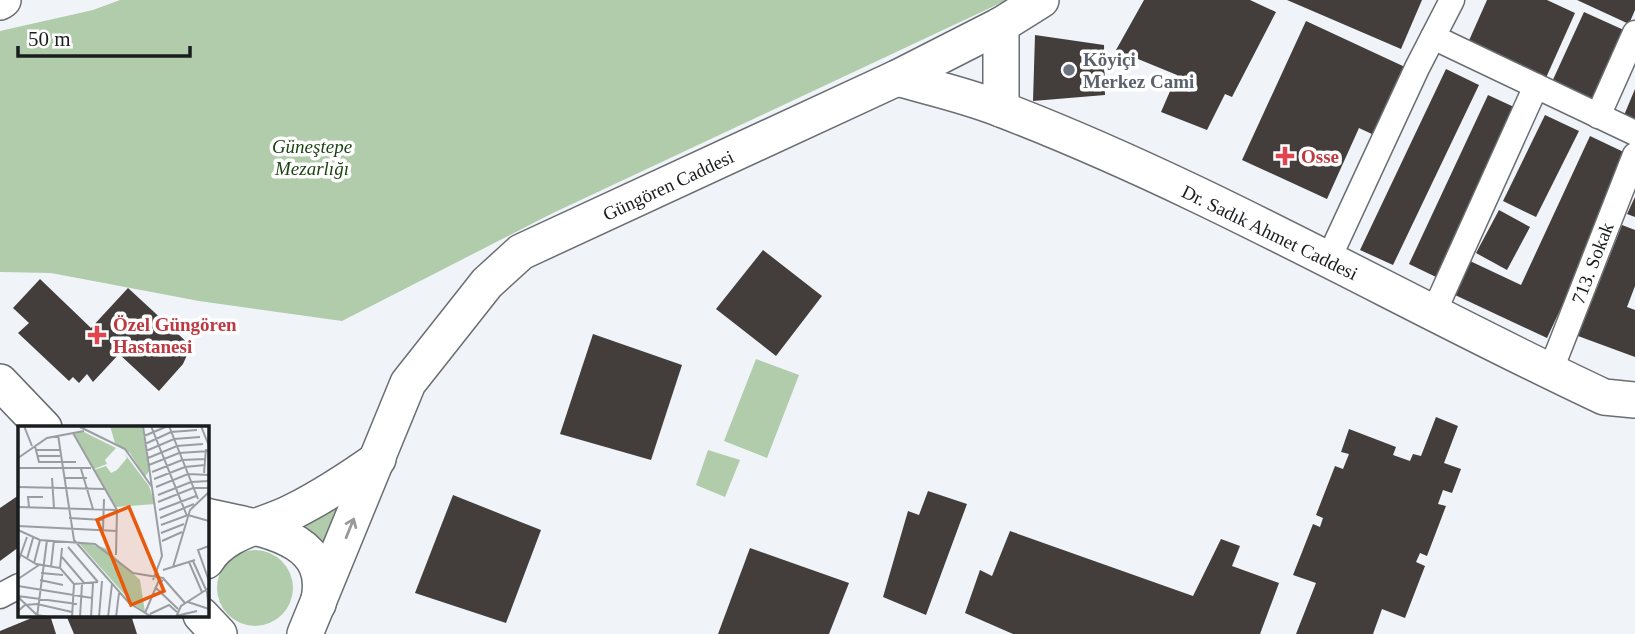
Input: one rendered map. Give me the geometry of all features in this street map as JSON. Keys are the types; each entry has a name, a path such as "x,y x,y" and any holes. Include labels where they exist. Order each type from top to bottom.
{"street":[{"name":"Güngören Caddesi","path":"309,629 408,383 487,283 521,252 897,78 1002,25 1041,0"},
{"path":"1328,260 1452,0"},
{"path":"1001,109 1002,25"},
{"path":"1598,116 1635,33"},
{"path":"1433,37 1635,133"},
{"name":"Dr. Sadık Ahmet Caddesi","path":"897,78 1001,109 1146,171 1550,372 1604,397 1635,400"},
{"path":"1433,314 1536,86"},
{"name":"713. Sokak","path":"1550,372 1635,155"},
{"path":"0,382 42,426"},
{"path":"208,559 220,544 237,533 256,529 337,488 378,459"},
{"path":"208,517 286,536 309,555 318,574 320,594 309,629"},
{"path":"0,596 18,587"}],"green space":[{"name":"Güneştepe Mezarlığı","path":"120,0 1007,0 553,213 342,321 199,301 51,273 0,272 0,31 93,10"},
{"path":"756,359 799,375 767,458 724,441"},
{"path":"708,450 740,460 725,497 696,485"},
{"path":"349,503 324,563 291,524"},
{"path":"248,550 262,550 276,556 287,567 293,588 290,603 282,615 262,626 248,626 234,620 223,609 217,595 217,581 223,567 234,556"}],"building":[{"path":"1144,0 1250,0 1276,12 1232,97 1225,94 1207,130 1161,112 1177,75 1116,50"},
{"path":"1287,0 1422,0 1401,49"},
{"path":"1487,0 1547,0 1575,13 1545,80 1467,45"},
{"path":"1577,0 1635,0 1635,10 1629,24"},
{"path":"1584,12 1626,31 1592,104 1551,84"},
{"path":"1306,21 1405,67 1374,135 1359,128 1327,199 1242,160"},
{"name":"Köyiçi Merkez Cami","path":"1035,35 1104,45 1105,95 1033,101"},
{"path":"1446,69 1479,85 1393,265 1360,250"},
{"path":"1635,89 1635,126 1622,120"},
{"path":"1488,95 1514,107 1436,277 1409,264"},
{"path":"1545,115 1579,131 1536,217 1503,201"},
{"path":"1590,136 1632,156 1547,338 1455,295 1470,261 1521,285"},
{"path":"1635,197 1635,217 1627,214"},
{"path":"1499,210 1530,227 1507,270 1476,253"},
{"path":"1622,225 1635,230 1635,286 1627,307 1635,310 1635,357 1578,336"},
{"path":"763,250 822,296 776,356 716,309"},
{"path":"40,279 91,328 128,288 191,346 183,364 159,391 119,354 93,382 87,374 79,383 73,377 69,381 18,333 29,323 13,308"},
{"path":"593,334 682,365 651,460 560,434"},
{"path":"1436,417 1458,426 1444,463 1461,469 1452,493 1443,490 1438,504 1446,506 1427,556 1420,553 1416,562 1425,566 1405,618 1382,609 1373,634 1296,634 1316,583 1293,575 1313,524 1320,527 1323,518 1316,515 1335,466 1343,469 1349,454 1341,452 1349,429 1396,447 1393,455 1410,461 1413,454 1421,456"},
{"path":"928,491 967,504 926,615 883,597 908,511 919,515"},
{"path":"453,495 541,530 506,623 415,593"},
{"path":"18,496 18,548 0,561 0,508"},
{"path":"1010,531 1193,596 1221,539 1240,546 1232,566 1279,583 1260,634 1013,634 965,613 980,570 992,576"},
{"path":"750,548 849,583 829,634 718,634"},
{"path":"37,616 50,616 56,634 0,634 0,631"},
{"path":"66,616 131,616 137,634 74,634"}],"place":[{"name":"Köyiçi Merkez Cami","path":"1069,70"},
{"name":"Osse","path":"1285,156"},
{"name":"Özel Güngören Hastanesi","path":"97,335"}]}
